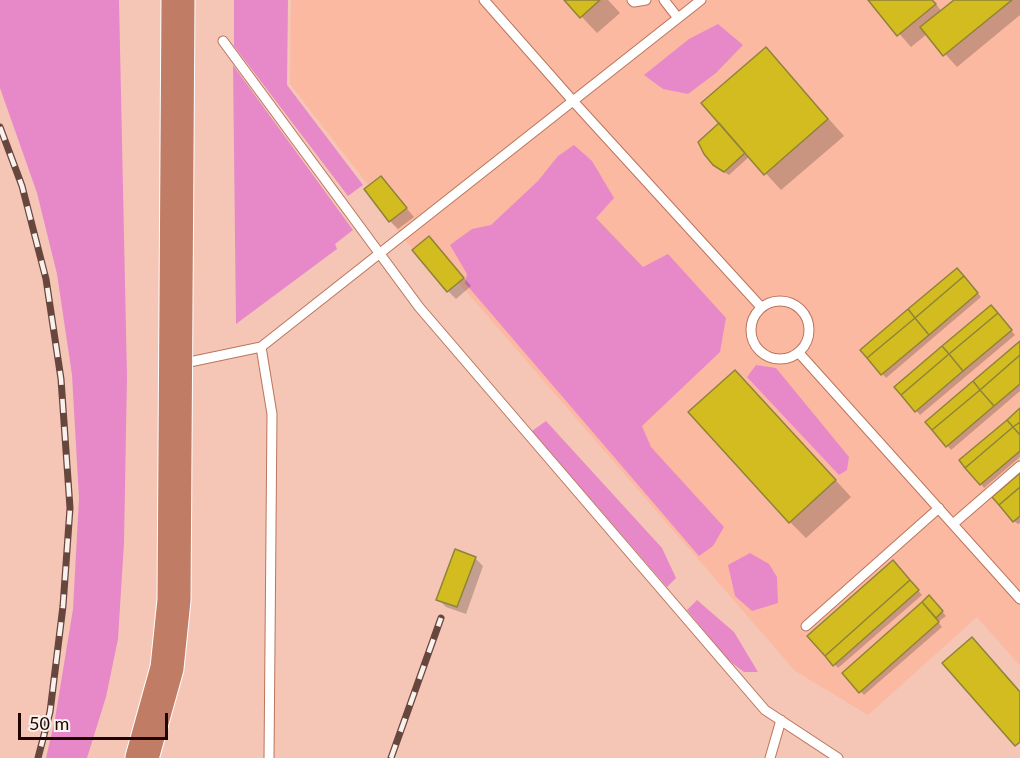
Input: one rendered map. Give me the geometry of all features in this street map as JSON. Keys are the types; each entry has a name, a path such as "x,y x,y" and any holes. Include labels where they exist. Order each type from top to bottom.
{"highway":[{"path":"142,758 167,668 174,600 178,0"}],"lane":[{"path":"484,0 761,307"},
{"path":"632,0 634,2 646,0"},
{"path":"664,0 678,18"},
{"path":"175,365 261,347 701,0"},
{"path":"223,41 418,307 765,710 838,758"},
{"path":"787,301 802,311 809,328 805,346 799,353 782,360 764,355 757,349 750,332 754,314 761,307 769,303 787,301"},
{"path":"261,347 272,414 269,758"},
{"path":"799,353 1020,599"},
{"path":"953,524 1020,466"},
{"path":"806,626 939,508"},
{"path":"770,758 781,720"}],"shaded area":[{"path":"0,0 119,0 127,377 124,543 118,639 106,697 87,758 46,758 55,719 73,609 79,498 72,375 57,274 37,193 0,88"},
{"path":"234,0 288,0 287,85 363,185 348,196 234,46"},
{"path":"291,0 1020,0 1020,666 977,617 868,715 795,671 458,282 447,292 364,189 368,185 290,84"},
{"path":"718,24 743,45 716,73 688,94 663,89 644,75 689,39"},
{"path":"233,65 353,230 335,244 337,249 236,324"},
{"path":"574,145 592,161 614,198 596,218 643,267 668,254 726,318 720,352 642,426 651,447 724,527 713,546 699,556 465,283 467,274 450,245 472,229 491,225 538,181 558,156"},
{"path":"756,365 776,368 849,457 847,470 839,475 747,377"},
{"path":"546,421 662,548 676,578 667,587 532,431"},
{"path":"750,553 769,564 777,577 778,603 752,611 735,596 728,565"},
{"path":"697,600 734,632 758,672 744,672 728,660 687,610"}],"building":[{"path":"564,0 600,0 580,18"},
{"path":"868,0 932,0 936,4 897,36"},
{"path":"954,0 1012,0 943,56 920,27"},
{"path":"766,47 828,119 764,175 701,103"},
{"path":"719,123 745,153 724,172 713,165 698,142"},
{"path":"381,176 407,208 389,222 364,189"},
{"path":"429,236 464,278 447,292 412,250"},
{"path":"957,268 964,276 915,318 908,309"},
{"path":"964,276 978,293 929,335 915,318"},
{"path":"991,305 998,313 949,354 942,346"},
{"path":"908,309 915,318 867,358 860,350"},
{"path":"998,313 1012,330 963,371 949,354"},
{"path":"915,318 929,335 881,375 867,358"},
{"path":"1020,341 1020,355 980,390 973,381"},
{"path":"942,346 949,354 901,395 894,387"},
{"path":"949,354 963,371 915,412 901,395"},
{"path":"1020,355 1020,384 994,406 980,390"},
{"path":"735,370 836,480 789,523 688,412"},
{"path":"973,381 980,390 932,430 925,422"},
{"path":"980,390 994,406 946,447 932,430"},
{"path":"1020,408 1020,422 1013,427 1007,420"},
{"path":"1007,420 1013,427 965,468 959,460"},
{"path":"1020,422 1020,435 1013,427"},
{"path":"1013,427 1020,435 1020,451 980,485 965,468"},
{"path":"1020,473 1020,487 999,505 992,497"},
{"path":"1020,487 1020,516 1013,522 999,505"},
{"path":"455,549 476,557 457,607 436,600"},
{"path":"893,560 910,580 825,656 807,636"},
{"path":"910,580 919,590 833,666 825,656"},
{"path":"929,595 943,611 936,618 922,602"},
{"path":"922,602 939,622 859,693 842,673"},
{"path":"972,637 1020,692 1020,742 1015,746 942,663"}],"railway":[{"path":"0,127 22,186 46,279 61,379 70,508 63,606 50,712 38,758"},
{"path":"391,758 441,618"}]}
